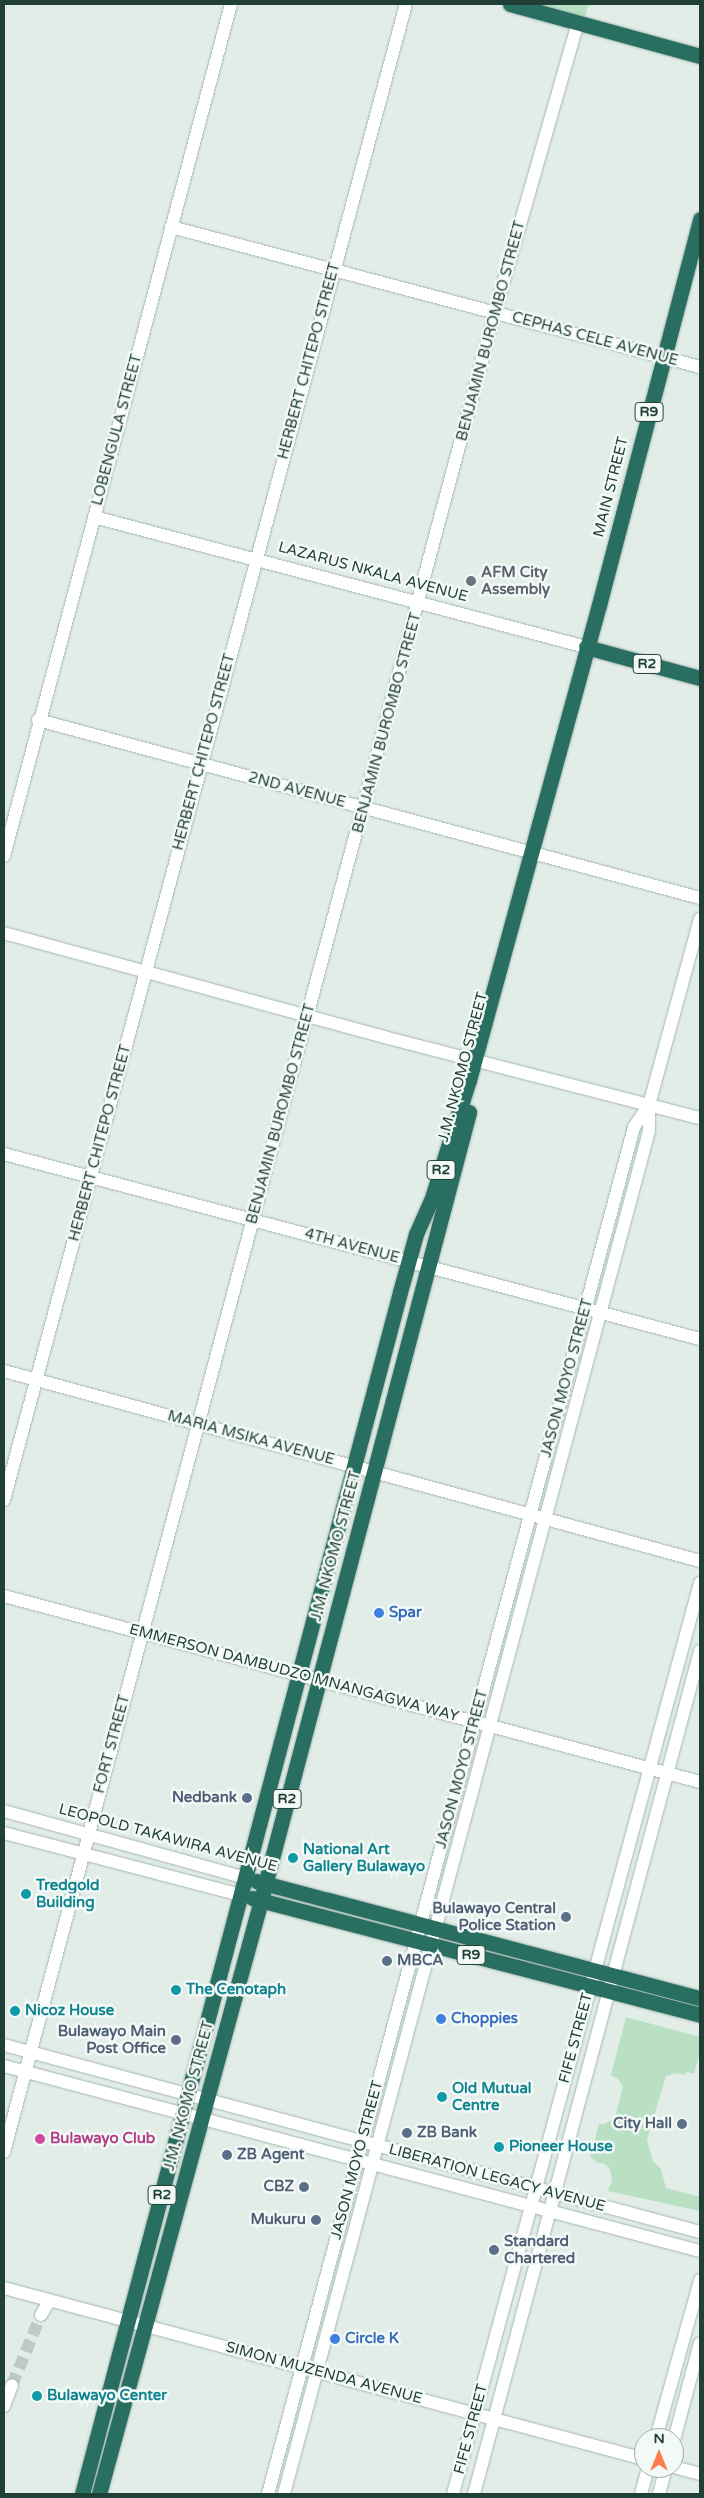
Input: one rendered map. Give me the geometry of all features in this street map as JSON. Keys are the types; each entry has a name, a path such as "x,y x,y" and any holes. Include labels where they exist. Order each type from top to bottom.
{"highway":[{"path":"510,4 700,56"},
{"name":"MAIN STREET","path":"590,648 599,605 700,219"},
{"name":"LAZARUS NKALA AVENUE","path":"590,648 700,678"},
{"name":"J.M. NKOMO STREET","path":"99,2494 321,1681 479,1060 590,648"},
{"name":"J.M. NKOMO STREET","path":"82,2494 416,1234 435,1189 479,1060"},
{"name":"LEOPOLD TAKAWIRA AVENUE","path":"245,1878 700,1998"},
{"name":"R9","path":"241,1895 700,2015"}],"street":[{"name":"LOBENGULA STREET","path":"4,856 38,720 231,4"},
{"name":"HERBERT CHITEPO STREET","path":"4,1500 146,972 200,763 406,4"},
{"name":"BENJAMIN BUROMBO STREET","path":"197,1424 364,808 495,312 578,22"},
{"name":"CEPHAS CELE AVENUE","path":"172,227 700,367"},
{"name":"LAZARUS NKALA AVENUE","path":"94,517 590,648"},
{"name":"2ND AVENUE","path":"38,720 700,898"},
{"name":"JASON MOYO STREET","path":"284,2494 601,1313 649,1131 649,1105 700,919"},
{"path":"4,933 308,1016 700,1118"},
{"name":"JASON MOYO STREET","path":"268,2494 634,1127 649,1105"},
{"name":"4TH AVENUE","path":"4,1154 700,1340"},
{"name":"MARIA MSIKA AVENUE","path":"4,1370 700,1561"},
{"name":"FORT STREET","path":"4,2152 197,1424"},
{"name":"FIFE STREET","path":"453,2494 700,1583"},
{"name":"EMMERSON DAMBUDZO MNANGAGWA WAY","path":"4,1596 700,1782"},
{"name":"FIFE STREET","path":"474,2494 700,1650"},
{"name":"LEOPOLD TAKAWIRA AVENUE","path":"4,1811 245,1878"},
{"path":"4,1833 241,1895"},
{"name":"LIBERATION LEGACY AVENUE","path":"4,2045 700,2232"},
{"name":"LIBERATION LEGACY AVENUE","path":"4,2066 700,2251"},
{"path":"659,2428 700,2280"},
{"name":"SIMON MUZENDA AVENUE","path":"4,2288 634,2456"},
{"path":"41,2315 50,2300"},
{"path":"677,2428 700,2343"},
{"path":"4,2406 12,2385"},
{"path":"684,2469 700,2474"},
{"path":"641,2494 645,2478"},
{"path":"659,2494 663,2478"}],"green space":[{"path":"538,4 589,4 585,17"},
{"path":"626,2017 700,2037 700,2053 694,2074 686,2072 685,2075 677,2073 666,2076 647,2140 653,2161 661,2169 666,2188 700,2197 700,2211 608,2191 612,2180 610,2169 605,2164 596,2162 590,2156 599,2124 605,2124 615,2117 623,2087 618,2079 611,2075"}],"tunnel":[{"path":"12,2385 41,2315"}],"place":[{"name":"AFM City Assembly","path":"471,581"},
{"name":"Spar","path":"379,1613"},
{"name":"Nedbank","path":"247,1798"},
{"name":"National Art Gallery Bulawayo","path":"293,1858"},
{"name":"Tredgold Building","path":"26,1894"},
{"name":"Bulawayo Central Police Station","path":"566,1917"},
{"name":"MBCA","path":"387,1961"},
{"name":"The Cenotaph","path":"176,1990"},
{"name":"Nicoz House","path":"15,2011"},
{"name":"Choppies","path":"441,2019"},
{"name":"Bulawayo Main Post Office","path":"176,2040"},
{"name":"Old Mutual Centre","path":"442,2097"},
{"name":"City Hall","path":"682,2124"},
{"name":"ZB Bank","path":"407,2133"},
{"name":"Bulawayo Club","path":"40,2139"},
{"name":"Pioneer House","path":"499,2147"},
{"name":"ZB Agent","path":"227,2155"},
{"name":"CBZ","path":"304,2187"},
{"name":"Mukuru","path":"316,2220"},
{"name":"Standard Chartered","path":"494,2250"},
{"name":"Circle K","path":"335,2339"},
{"name":"Bulawayo Center","path":"37,2396"}]}
